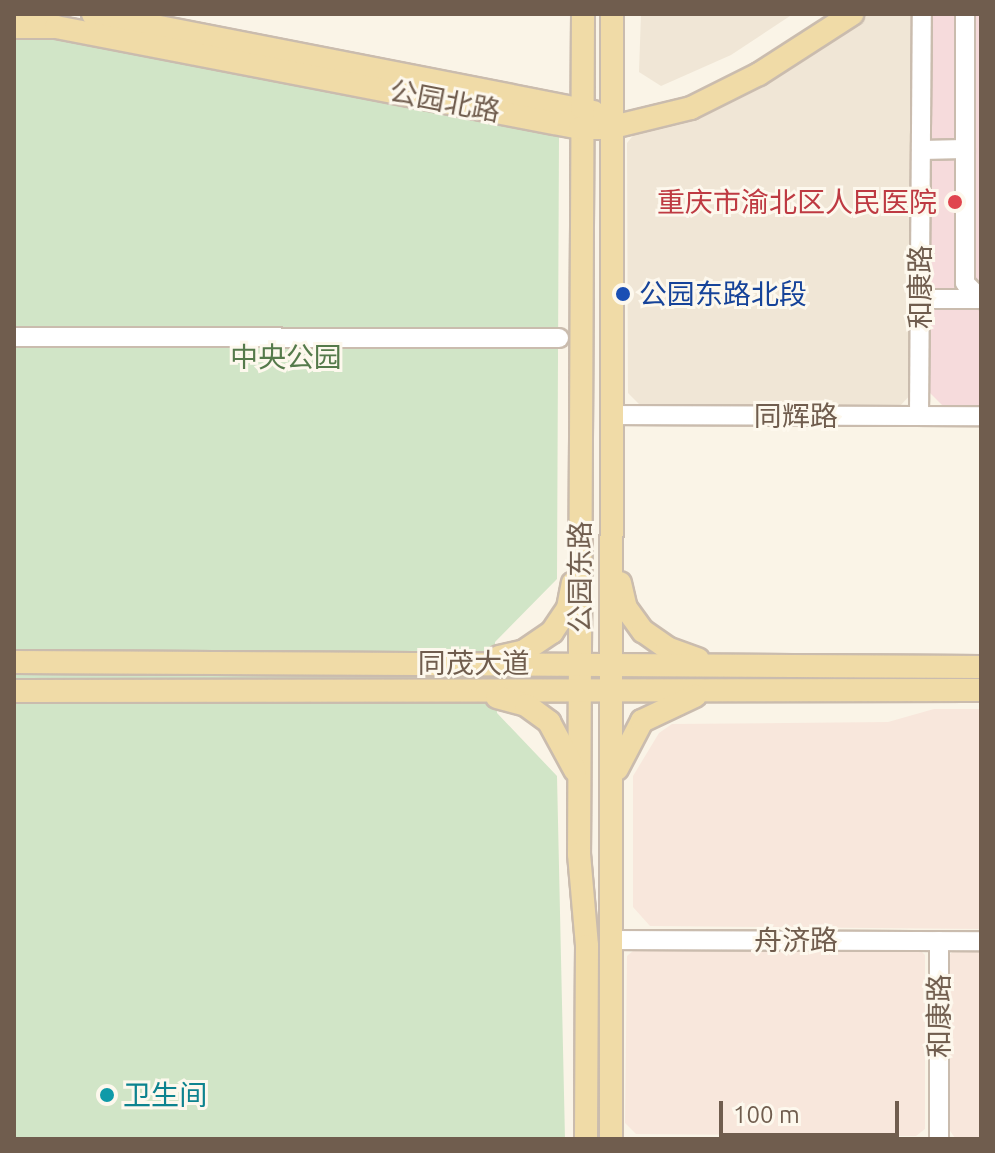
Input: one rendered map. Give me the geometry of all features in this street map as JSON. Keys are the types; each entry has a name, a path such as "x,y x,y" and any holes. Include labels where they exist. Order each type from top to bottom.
{"main road":[{"name":"公园北路","path":"93,14 580,120"},
{"name":"公园东路","path":"583,14 580,120 580,781 587,946 586,1139"},
{"name":"公园东路","path":"611,1139 609,120 612,14"},
{"name":"公园北路","path":"609,120 689,93 756,60 827,14"},
{"name":"公园北路","path":"14,27 56,27 580,120 609,120 691,108 759,74 852,14"},
{"path":"476,663 524,651 552,632 568,608 580,546"},
{"path":"611,547 626,608 643,631 667,648 715,665"},
{"name":"同茂大道","path":"14,662 981,667"},
{"path":"612,782 626,744 642,721 671,703 716,689"},
{"path":"477,690 526,705 549,722 566,745 580,781"},
{"name":"同茂大道","path":"14,691 981,690"}],"street":[{"name":"和康路","path":"919,416 922,14"},
{"path":"965,14 965,283 980,299"},
{"path":"921,150 965,149"},
{"path":"920,299 980,299"},
{"path":"14,337 559,338"},
{"name":"同辉路","path":"610,415 981,416"},
{"name":"舟济路","path":"612,940 981,941"},
{"name":"和康路","path":"939,941 939,1139"}],"shaded area":[{"path":"641,14 793,14 731,55 661,86 639,72"},
{"path":"867,14 916,14 914,391 899,407 640,405 628,393 627,143 639,128 766,80"},
{"name":"重庆市渝北区人民医院","path":"930,14 981,14 981,407 944,407 928,391"},
{"path":"934,709 981,709 981,929 650,926 633,907 633,776 659,733 672,724 888,722"},
{"path":"640,945 916,946 925,955 925,1129 916,1136 636,1134 625,1123 627,956"},
{"path":"958,947 981,947 981,1138 955,1138 948,1128 948,956"}],"green space":[{"name":"中央公园","path":"14,35 55,35 559,136 557,579 495,642 497,713 557,776 565,1139 14,1139"}],"place":[{"name":"重庆市渝北区人民医院","path":"955,202"},
{"name":"公园东路北段","path":"623,294"},
{"name":"卫生间","path":"107,1095"}]}
